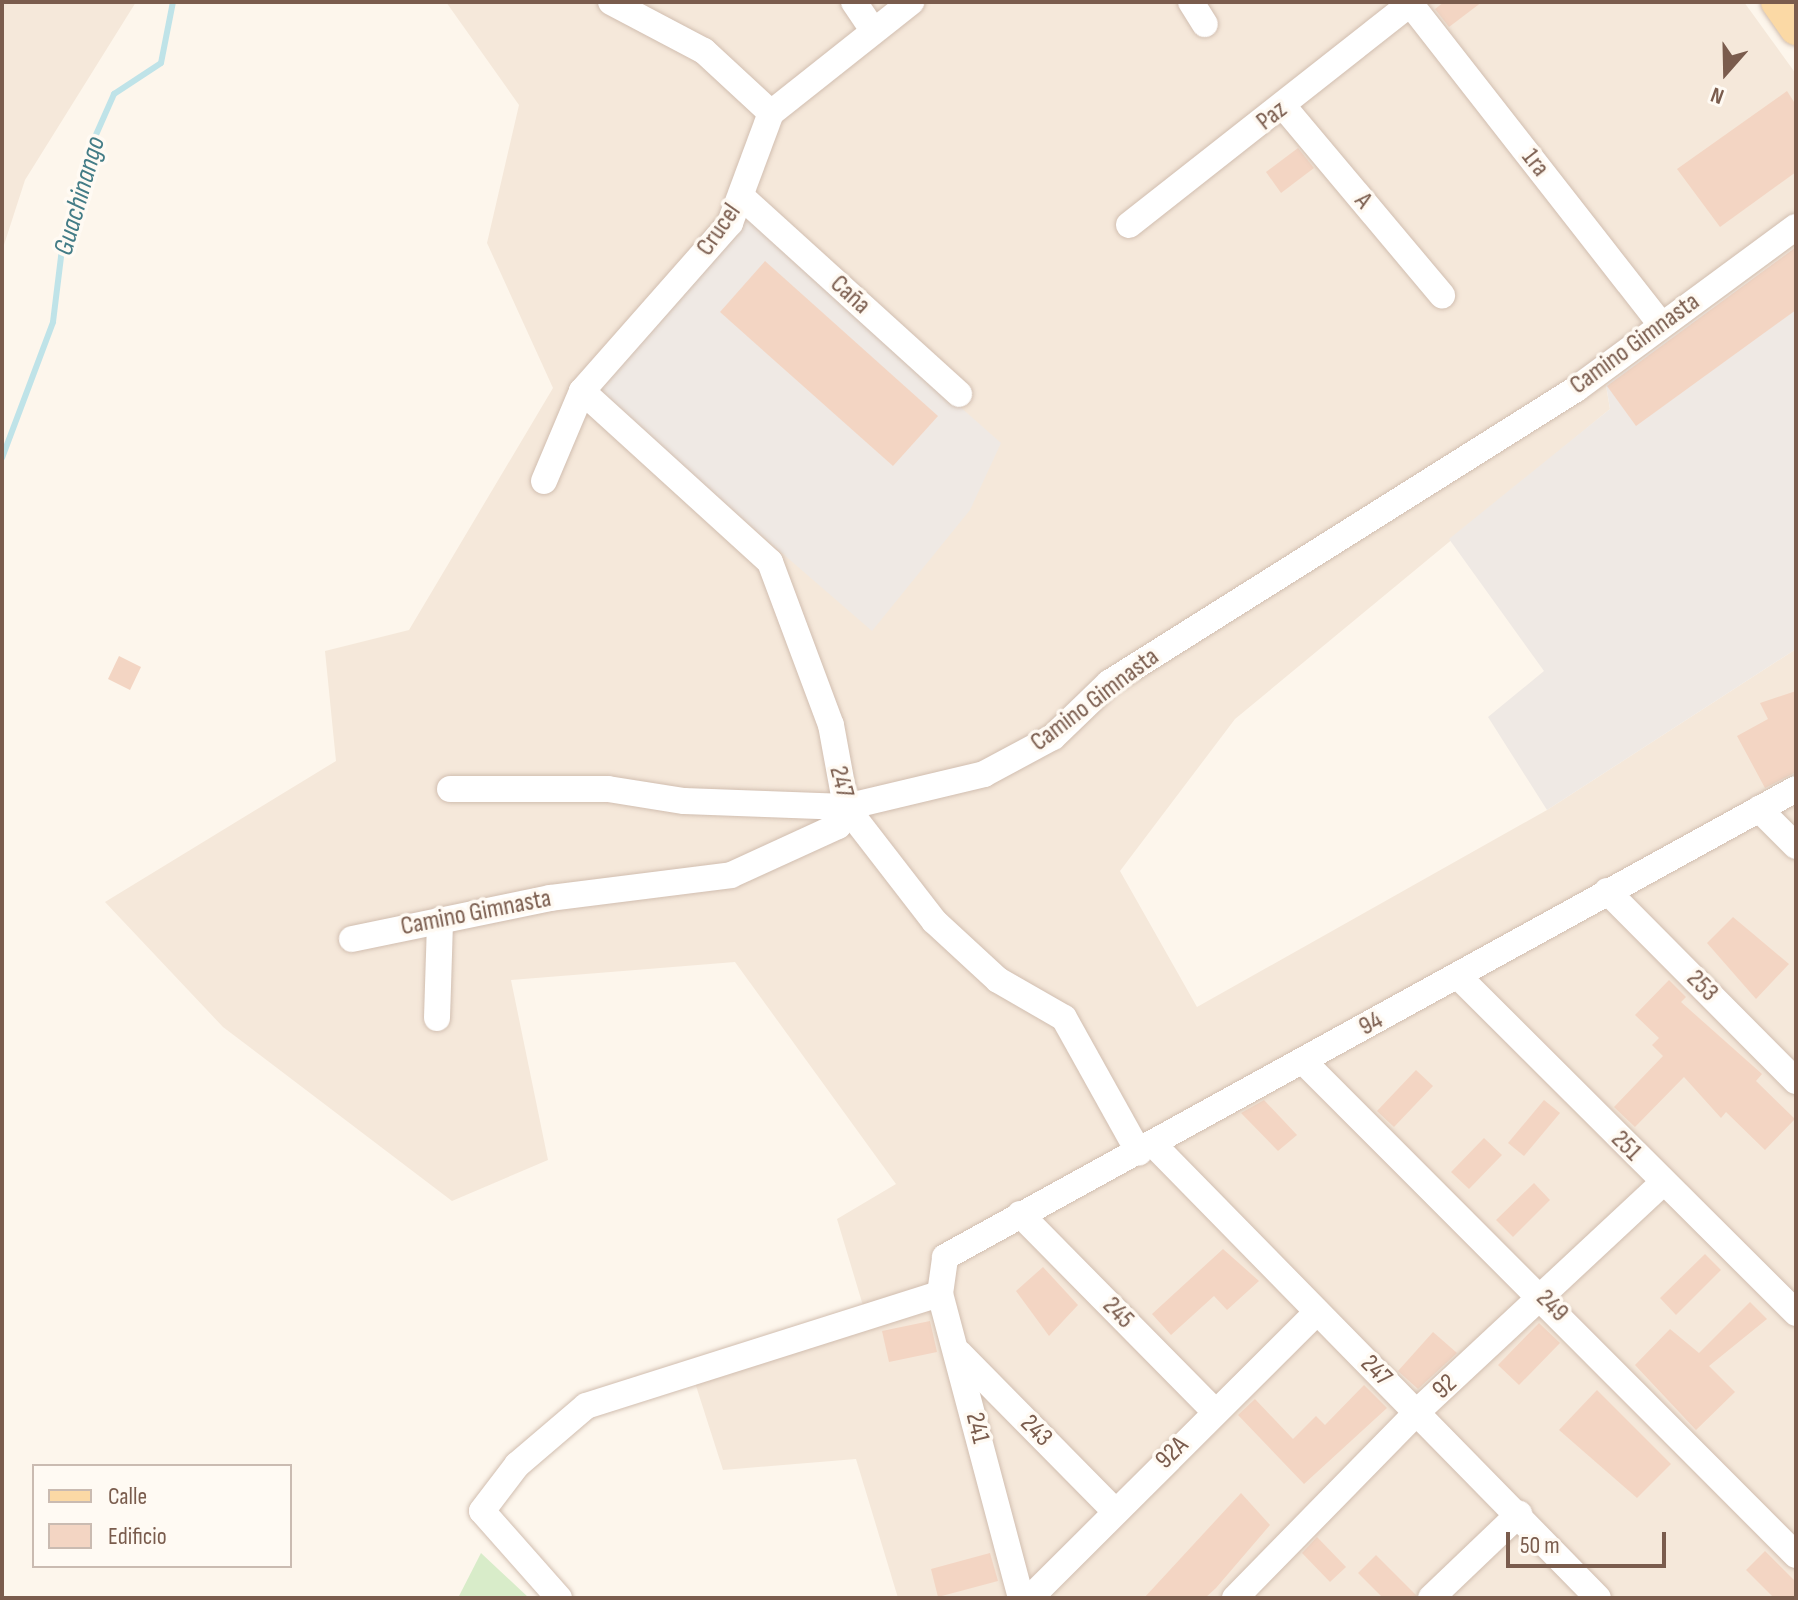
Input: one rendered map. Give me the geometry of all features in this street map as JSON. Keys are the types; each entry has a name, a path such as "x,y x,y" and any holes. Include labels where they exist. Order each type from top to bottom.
{"main road":[{"path":"1777,2 1796,29"}],"street":[{"path":"611,2 704,51 771,113 872,29 911,2"},
{"path":"854,2 872,29"},
{"name":"Paz","path":"1129,225 1284,107 1410,2"},
{"name":"1ra","path":"1410,2 1661,324"},
{"name":"A","path":"1284,107 1442,295"},
{"name":"Crucel","path":"544,481 582,391 730,223 771,113"},
{"name":"Caña","path":"742,197 959,394"},
{"name":"Camino Gimnasta","path":"352,939 440,920 731,875 838,826 846,807 984,774 1053,737 1109,683 1576,389 1796,227"},
{"name":"247","path":"582,391 770,562 831,725 846,807 934,921 998,980 1064,1018 1146,1149 1317,1312 1519,1514 1598,1598"},
{"path":"450,789 608,789 684,801 846,807"},
{"name":"94","path":"945,1257 1796,789"},
{"path":"1759,809 1796,846"},
{"name":"253","path":"1607,891 1796,1081"},
{"path":"437,1018 440,920"},
{"name":"251","path":"1459,977 1796,1313"},
{"name":"249","path":"1303,1061 1544,1298 1796,1555"},
{"name":"92","path":"1235,1598 1417,1412 1544,1298 1663,1183"},
{"name":"245","path":"1020,1214 1215,1412"},
{"name":"241","path":"945,1257 940,1294 1021,1598"},
{"path":"559,1598 482,1511 517,1465 586,1406 940,1294"},
{"name":"92A","path":"1030,1598 1114,1510 1317,1312"},
{"name":"243","path":"958,1353 1114,1510"},
{"path":"1431,1598 1519,1514"}],"shaded area":[{"path":"2,2 136,2 25,180 2,251"},
{"path":"446,2 1744,2 1796,74 1796,247 1606,385 1610,409 1235,719 1120,871 1197,1007 1547,810 1796,649 1796,1598 898,1598 856,1459 723,1470 689,1364 864,1309 837,1219 896,1184 735,962 511,980 548,1160 452,1201 223,1027 105,902 336,761 325,651 409,630 553,388 487,243 519,105"},
{"path":"748,219 1001,443 970,510 872,631 596,392"},
{"path":"1796,247 1796,649 1547,810 1488,717 1544,671 1449,539 1610,409 1606,385"}],"green space":[{"path":"481,1553 529,1598 458,1598"}],"building":[{"path":"1444,2 1482,2 1449,27 1435,9"},
{"path":"1787,91 1796,105 1796,172 1720,227 1677,169"},
{"path":"1298,148 1314,168 1281,193 1266,172"},
{"path":"1796,247 1796,310 1636,426 1607,386"},
{"path":"765,261 938,416 893,466 720,312"},
{"path":"119,656 141,667 130,690 108,679"},
{"path":"1796,691 1796,772 1765,788 1737,736 1768,719 1760,703"},
{"path":"1733,917 1789,964 1756,999 1707,943"},
{"path":"1669,980 1686,997 1681,1002 1762,1074 1756,1081 1795,1119 1765,1150 1726,1112 1721,1118 1684,1077 1635,1127 1614,1107 1663,1056 1652,1045 1659,1038 1635,1015"},
{"path":"1416,1070 1433,1086 1394,1127 1377,1111"},
{"path":"1264,1100 1297,1135 1278,1151 1241,1113"},
{"path":"1544,1100 1560,1113 1524,1156 1508,1143"},
{"path":"1484,1138 1502,1155 1469,1189 1451,1172"},
{"path":"1534,1183 1550,1200 1513,1237 1496,1220"},
{"path":"1223,1249 1259,1281 1227,1310 1214,1296 1171,1335 1152,1314"},
{"path":"1705,1254 1721,1270 1676,1315 1660,1298"},
{"path":"1043,1267 1078,1305 1049,1336 1016,1291"},
{"path":"1750,1302 1767,1319 1709,1366 1735,1392 1696,1430 1635,1365 1670,1329 1699,1353"},
{"path":"930,1321 937,1352 889,1362 882,1331"},
{"path":"1539,1323 1560,1343 1519,1385 1498,1365"},
{"path":"1433,1332 1457,1353 1418,1389 1398,1371"},
{"path":"1364,1385 1387,1408 1304,1484 1238,1415 1255,1399 1293,1439 1316,1416 1325,1425"},
{"path":"1597,1390 1671,1464 1637,1498 1559,1430"},
{"path":"1241,1493 1270,1525 1216,1588 1205,1598 1144,1598"},
{"path":"1317,1537 1346,1567 1330,1582 1302,1553"},
{"path":"1765,1551 1796,1582 1796,1598 1774,1598 1746,1570"},
{"path":"990,1553 998,1581 938,1597 931,1569"},
{"path":"1376,1555 1416,1595 1415,1598 1383,1598 1358,1573"}],"waterway":[{"name":"Guachinango","path":"2,458 53,322 64,233 91,146 114,94 161,63 173,2"}]}
